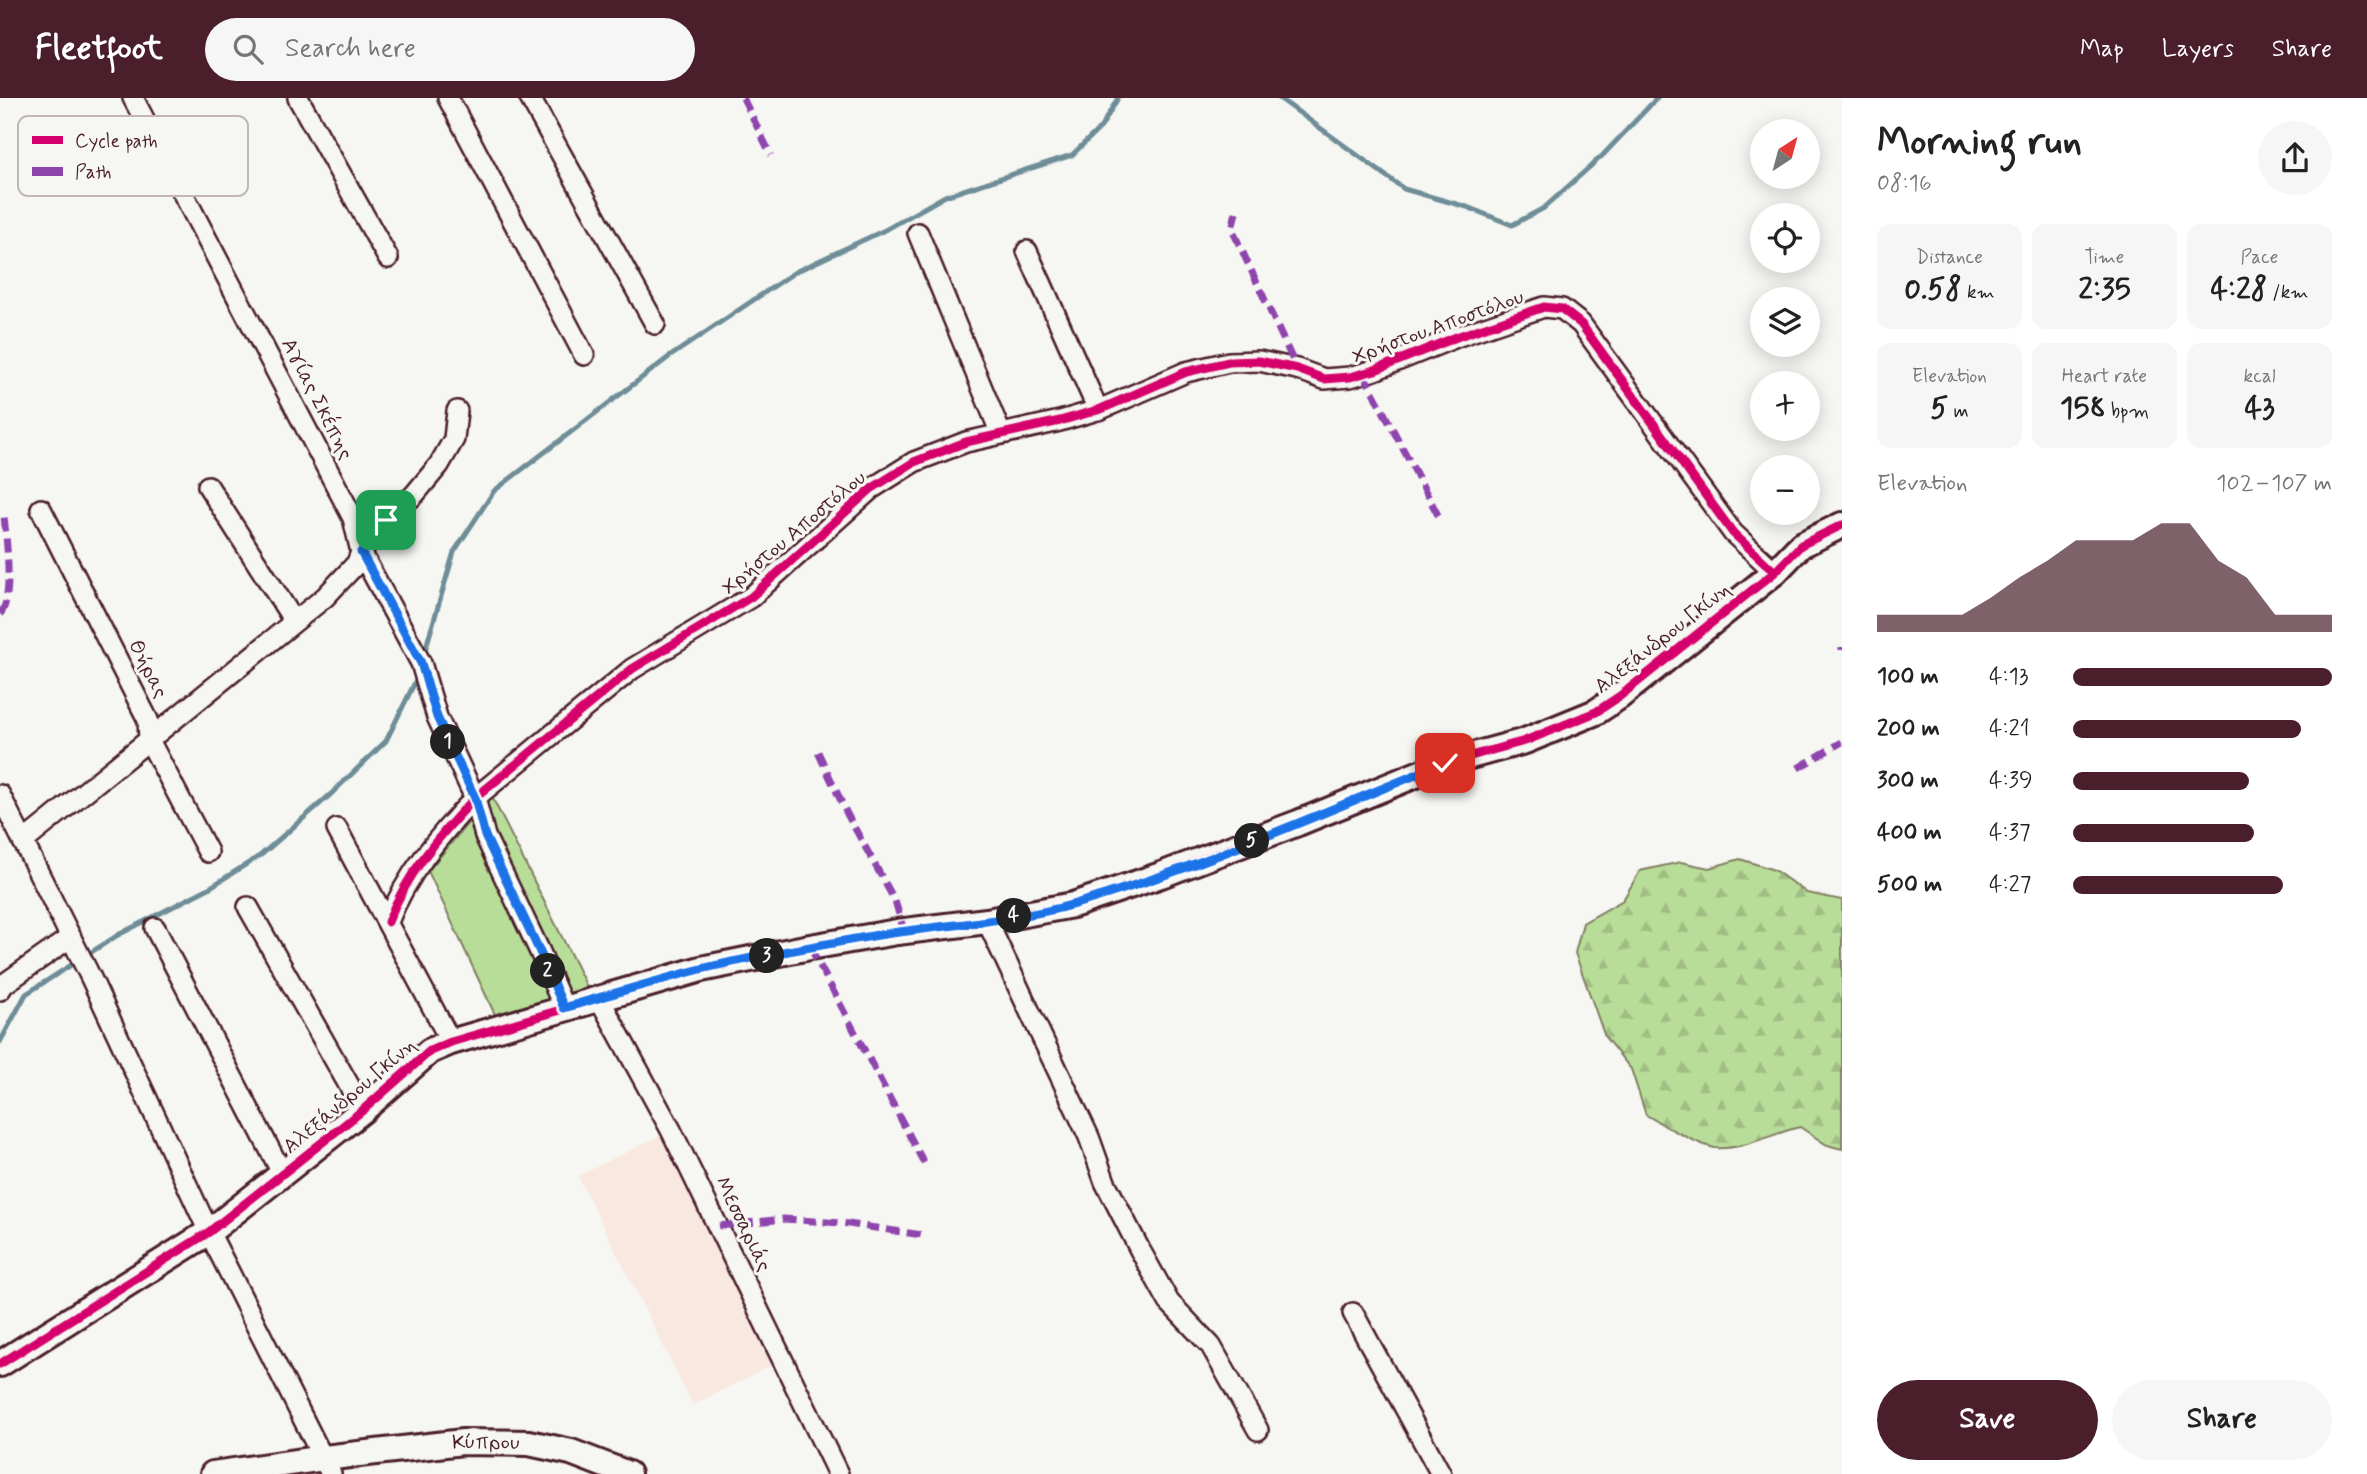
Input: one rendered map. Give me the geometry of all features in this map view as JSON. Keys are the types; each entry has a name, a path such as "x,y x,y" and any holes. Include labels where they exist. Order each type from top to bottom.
{"street":[{"name":"Αγίας Σκέπης","path":"133,98 142,116"},
{"path":"298,98 388,258"},
{"path":"448,98 584,355"},
{"path":"530,98 655,324"},
{"name":"Αγίας Σκέπης","path":"184,196 341,495 352,518 361,552 421,663 437,717 475,798 485,836 564,1008"},
{"path":"918,233 1001,434"},
{"path":"1027,251 1098,410"},
{"name":"Χρήστου Αποστόλου","path":"388,922 399,894 454,820 475,798 632,669 751,597 871,489 914,462 966,442 1098,410 1186,372 1229,362 1259,361 1297,369 1324,379 1350,377 1544,307 1562,309 1581,324 1733,533 1775,572"},
{"path":"23,842 326,597 352,569 361,552 386,520 414,495 439,465 454,439 457,411"},
{"path":"208,486 294,621"},
{"name":"Θήρας","path":"41,509 148,720 149,740 208,852"},
{"name":"Αλεξάνδρου Γκίνη","path":"1,1361 209,1232 363,1110 430,1051 451,1042 702,969 810,947 897,932 987,921 1073,905 1298,823 1445,763 1525,740 1596,712 1659,667 1775,572 1801,545 1842,525"},
{"path":"0,795 91,978 209,1232 327,1466"},
{"path":"337,829 451,1042"},
{"path":"248,907 363,1110"},
{"path":"987,921 1089,1137 1105,1182 1140,1250 1169,1302 1211,1346 1258,1430"},
{"path":"155,928 283,1175"},
{"path":"0,990 4,984 72,940"},
{"name":"Μεσσαριάς","path":"599,998 671,1130 838,1474"},
{"path":"1353,1312 1441,1474"},
{"name":"Κύπρου","path":"213,1474 327,1466 463,1442 529,1443 571,1452 628,1474"}],"shaded area":[{"path":"664,1134 774,1364 693,1405 578,1176"}],"green space":[{"path":"491,795 590,993 497,1019 428,871"},
{"path":"1740,859 1774,870 1807,893 1842,900 1842,1149 1827,1145 1800,1127 1748,1144 1715,1148 1690,1139 1646,1115 1631,1069 1605,1037 1575,953 1583,923 1623,900 1640,871 1681,862 1709,868"}],"waterway":[{"path":"424,654 454,552 494,491 669,357 795,272 887,229 945,196 1072,155 1101,127 1118,98"},
{"path":"1279,98 1404,189 1467,207 1512,225 1544,208 1603,155 1657,98"},
{"path":"0,1042 26,994 118,935 209,888 261,855 330,795 386,741 419,674"}],"marked path":[{"path":"743,98 771,155"},
{"path":"1236,212 1232,229 1297,369"},
{"path":"1363,373 1439,517"},
{"path":"0,614 7,596 8,582 4,516"},
{"path":"1798,768 1842,742"},
{"path":"818,752 847,814 895,901 904,931"},
{"path":"810,947 924,1163"},
{"path":"719,1226 783,1219 842,1223 922,1235"}],"cycle path":[{"path":"388,922 404,888 425,856 475,798 632,669 751,597 871,489 914,462 966,442 1101,409 1186,372 1229,362 1259,361 1297,369 1324,379 1350,377 1544,307 1562,309 1581,324 1733,533 1775,572"},
{"path":"0,1364 209,1232 363,1110 430,1051 451,1042 701,969 897,932 987,921 1073,905 1298,823 1445,763 1525,741 1596,712 1620,696 1775,572 1801,545 1842,525"}],"route":[{"path":"386,520 361,552 421,663 430,699 468,779 485,836 564,1008 702,969 810,947 897,932 987,921 1073,905 1298,823 1445,763"}]}
